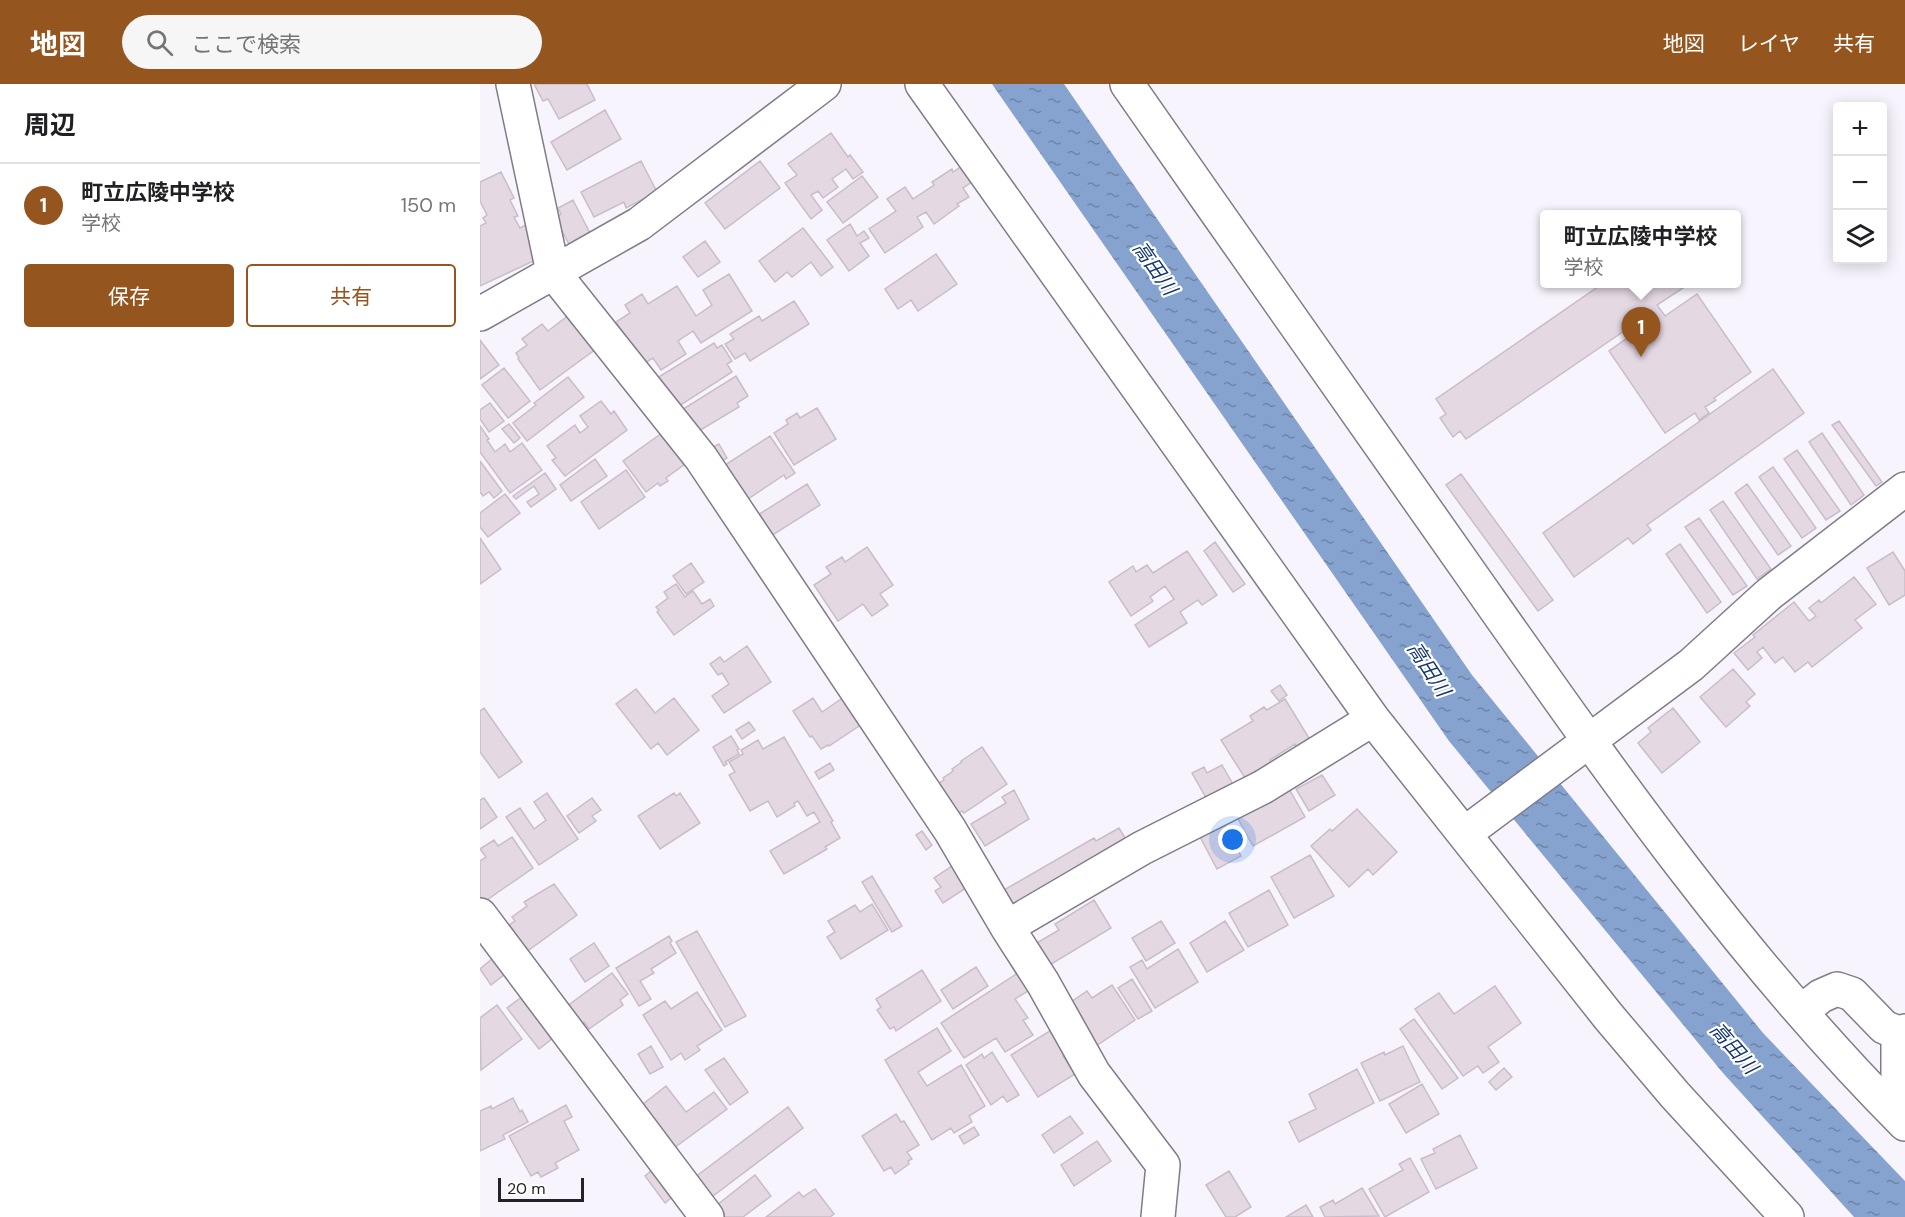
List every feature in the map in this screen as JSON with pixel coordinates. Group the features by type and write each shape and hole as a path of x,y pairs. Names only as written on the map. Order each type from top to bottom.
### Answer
{"street":[{"path":"513,84 553,272 700,458 950,830 1043,983 1094,1074 1163,1165 1158,1217"},
{"path":"480,314 639,224 824,84"},
{"path":"922,84 1372,719 1467,831 1608,1016 1675,1095 1787,1217"},
{"path":"1126,84 1586,743 1719,914 1845,1062 1901,1120"},
{"path":"1467,831 1691,665 1769,594 1905,489"},
{"path":"1007,927 1142,848 1263,787 1372,719"},
{"path":"480,915 707,1217"},
{"path":"1802,1011 1821,996 1837,989 1852,994 1884,1027 1901,1032 1901,1120"}],"water":[{"name":"高田川","path":"992,84 1064,84 1472,675 1763,1033 1905,1181 1905,1217 1854,1217 1723,1073 1449,741"}],"building":[{"path":"534,84 587,84 595,100 559,119 548,99 543,101"},
{"path":"605,110 621,139 567,170 551,142"},
{"path":"831,133 848,157 850,155 863,172 853,179 846,169 832,179 838,187 823,198 818,191 811,195 822,210 811,219 785,183 797,175 788,164"},
{"path":"641,161 657,192 626,208 624,202 594,217 581,192"},
{"path":"760,161 780,188 725,229 705,203"},
{"path":"962,166 972,182 963,188 969,197 934,224 926,212 917,217 923,227 885,253 869,229 896,211 887,199 905,187 913,199 934,185 932,182 952,169 953,172"},
{"path":"501,172 514,198 510,200 518,216 514,217 520,228 526,225 544,256 480,286 480,226 486,223 483,218 487,215 480,201 480,182"},
{"path":"862,176 878,197 843,223 827,202"},
{"path":"573,200 591,235 570,246 555,218 561,214 558,208"},
{"path":"850,224 857,236 864,231 869,238 860,243 869,256 849,271 827,240"},
{"path":"803,228 833,267 821,276 811,262 792,277 787,272 775,282 759,261"},
{"path":"705,241 720,262 698,277 683,257"},
{"path":"936,254 957,284 918,311 911,300 898,309 885,289"},
{"path":"729,274 752,311 701,343 693,331 678,341 686,354 661,370 653,358 643,364 616,322 630,313 625,305 642,294 648,304 677,286 696,316 712,305 703,290"},
{"path":"1596,288 1683,288 1657,305 1665,316 1697,294 1751,372 1714,398 1716,400 1705,407 1709,413 1699,420 1695,413 1665,433 1609,351 1637,331 1633,325 1466,439 1460,431 1453,437 1440,418 1446,414 1436,399"},
{"path":"794,301 809,324 750,361 745,353 735,359 725,344 734,339 730,334 759,316 762,321"},
{"path":"574,311 600,346 540,390 518,359 516,353 527,345 522,339 542,324 548,331"},
{"path":"480,340 499,365 480,379"},
{"path":"714,343 717,348 722,345 732,361 727,364 732,372 676,408 657,378"},
{"path":"504,368 530,401 508,418 482,385"},
{"path":"1773,369 1804,413 1647,525 1651,530 1633,544 1628,538 1574,577 1543,533"},
{"path":"736,376 748,396 737,403 739,407 694,434 680,411"},
{"path":"568,377 584,397 527,441 513,423 536,405 534,403"},
{"path":"601,401 611,414 614,411 627,430 565,476 552,460 556,458 547,446 575,425 580,433 588,427 580,416"},
{"path":"490,403 504,421 489,432 480,419 480,410"},
{"path":"817,408 836,439 794,465 774,433 788,424 786,420 797,413 800,418"},
{"path":"1839,421 1882,482 1876,486 1832,425"},
{"path":"509,424 520,438 514,443 502,429"},
{"path":"480,426 495,452 505,444 510,452 522,443 542,470 510,493 480,452"},
{"path":"669,428 692,459 666,478 668,481 660,486 658,483 646,492 623,461"},
{"path":"1822,433 1864,495 1851,505 1809,442"},
{"path":"770,436 795,473 786,479 784,475 745,501 722,467"},
{"path":"719,444 727,458 715,465 707,450"},
{"path":"1797,450 1840,511 1826,520 1784,459"},
{"path":"595,459 607,476 571,501 560,485"},
{"path":"480,461 502,491 494,498 489,492 483,496 480,492"},
{"path":"1773,467 1816,528 1802,538 1759,477"},
{"path":"626,470 645,497 599,529 581,502"},
{"path":"545,473 556,489 531,507 527,502 539,494 534,486 516,499 513,496"},
{"path":"1461,474 1553,600 1538,611 1446,485"},
{"path":"807,484 820,505 771,536 758,515"},
{"path":"1747,484 1791,546 1778,555 1735,493"},
{"path":"505,494 520,513 488,537 480,527 480,513"},
{"path":"1723,501 1771,569 1757,579 1710,510"},
{"path":"1699,518 1747,586 1733,595 1685,527"},
{"path":"480,538 501,569 480,584"},
{"path":"1215,542 1245,584 1233,592 1204,551"},
{"path":"1680,544 1721,602 1707,613 1666,554"},
{"path":"867,547 893,585 880,594 888,605 872,616 863,604 838,621 814,585 831,574 826,567 842,557 845,562"},
{"path":"1187,551 1217,595 1202,605 1198,600 1180,612 1187,623 1149,647 1135,625 1174,599 1165,586 1150,597 1153,601 1131,616 1109,582 1133,566 1136,572 1147,565 1153,573"},
{"path":"1893,552 1905,571 1905,595 1889,605 1867,568"},
{"path":"691,563 704,582 686,594 673,576"},
{"path":"1854,577 1876,604 1855,620 1862,628 1812,667 1808,662 1795,672 1783,657 1775,663 1763,647 1757,652 1762,658 1748,670 1734,653 1794,602 1809,621 1816,616 1809,608 1819,600 1821,603"},
{"path":"676,584 685,597 693,591 702,604 710,599 714,606 674,635 657,612 659,610 656,607 668,598 664,592"},
{"path":"747,646 771,682 724,713 712,696 729,684 722,673 718,675 710,664 720,657 724,662"},
{"path":"1733,669 1755,694 1746,702 1750,706 1726,727 1700,697"},
{"path":"1280,685 1287,695 1279,701 1271,691"},
{"path":"636,689 655,713 674,698 699,730 667,755 658,743 651,749 616,704"},
{"path":"844,697 862,724 821,749 793,711 813,698 822,712"},
{"path":"1285,699 1312,743 1299,751 1295,744 1270,760 1273,765 1257,775 1255,771 1245,778 1221,740 1253,721 1250,716 1264,707 1267,710"},
{"path":"484,708 522,762 499,778 480,752 480,711"},
{"path":"1673,708 1700,742 1662,773 1638,743 1651,732 1648,728"},
{"path":"749,722 755,730 742,739 736,730"},
{"path":"731,736 739,749 737,750 739,754 725,762 727,764 724,766 713,747"},
{"path":"784,737 833,821 831,822 840,838 825,847 827,849 784,874 770,851 820,822 814,812 807,816 798,801 794,803 795,806 777,817 768,801 750,811 729,775 735,772 729,762 743,754 741,750 758,740 763,749"},
{"path":"982,747 1007,784 964,813 962,811 952,818 931,788 944,780 943,778 961,761"},
{"path":"830,763 834,770 819,779 815,772"},
{"path":"1222,765 1235,788 1209,803 1192,773 1204,767 1207,773"},
{"path":"1322,775 1335,795 1309,811 1296,789"},
{"path":"1288,787 1305,817 1253,846 1237,817"},
{"path":"1014,790 1029,819 985,846 971,824 1006,803 1002,797"},
{"path":"547,793 578,839 539,865 506,817 520,808 534,829 546,820 534,802"},
{"path":"674,793 676,796 680,793 700,823 660,849 638,816"},
{"path":"484,798 497,817 480,829 480,800"},
{"path":"592,798 601,810 592,816 596,821 579,833 567,816"},
{"path":"1357,809 1397,852 1373,875 1368,869 1349,887 1311,846"},
{"path":"1220,817 1241,856 1217,869 1199,835"},
{"path":"1119,828 1130,846 1017,912 1004,890 1094,838 1096,841"},
{"path":"922,831 932,845 926,850 916,835"},
{"path":"512,837 533,868 484,902 480,896 480,861 486,857 480,849 494,840 498,846"},
{"path":"1310,855 1334,896 1294,918 1271,877"},
{"path":"955,864 969,886 943,903 935,891 941,887 934,878"},
{"path":"872,876 902,926 892,932 862,882"},
{"path":"554,884 577,915 522,955 503,929 515,921 512,917 527,906 524,902"},
{"path":"1269,890 1288,925 1248,947 1229,913"},
{"path":"1094,900 1111,928 1048,966 1035,944 1059,930 1055,924"},
{"path":"872,904 888,930 841,959 827,937 835,932 828,921 855,905 860,912"},
{"path":"1161,921 1175,943 1146,961 1132,938"},
{"path":"1225,921 1244,950 1207,972 1190,943"},
{"path":"697,931 746,1016 725,1027 676,942"},
{"path":"669,936 676,953 651,969 654,973 640,981 651,999 639,1006 616,968"},
{"path":"594,943 609,966 585,982 570,959"},
{"path":"1178,949 1198,982 1155,1008 1130,967 1142,960 1147,969"},
{"path":"493,958 505,974 491,985 480,969"},
{"path":"976,967 988,986 953,1009 941,990"},
{"path":"1024,969 1036,986 1015,999 1028,1018 1023,1020 1033,1035 1005,1052 996,1038 964,1058 941,1023"},
{"path":"922,970 941,1001 896,1031 894,1027 890,1029 877,1010 881,1007 876,999"},
{"path":"612,973 628,994 620,1000 623,1005 589,1029 584,1022 579,1026 566,1007"},
{"path":"1132,979 1152,1011 1138,1019 1118,988"},
{"path":"1112,985 1135,1020 1096,1046 1068,1004 1087,991 1092,998"},
{"path":"1495,986 1521,1023 1488,1047 1499,1062 1483,1073 1478,1066 1463,1076 1415,1009 1439,993 1454,1014"},
{"path":"697,992 722,1030 697,1046 700,1050 685,1060 681,1053 671,1060 643,1015 665,1001 671,1009"},
{"path":"523,996 553,1038 539,1049 507,1008"},
{"path":"497,1005 522,1039 481,1070 480,1018"},
{"path":"1414,1019 1458,1078 1442,1089 1400,1029"},
{"path":"937,1028 951,1051 918,1072 927,1086 961,1065 985,1106 969,1116 972,1122 954,1133 951,1128 932,1140 885,1060"},
{"path":"1053,1029 1071,1050 1063,1056 1075,1074 1038,1097 1011,1055"},
{"path":"651,1046 663,1067 650,1074 638,1054"},
{"path":"1403,1046 1420,1082 1380,1101 1361,1063"},
{"path":"992,1052 1019,1095 1007,1102 1003,1096 991,1105 966,1065 982,1054 984,1058"},
{"path":"724,1058 748,1092 730,1105 705,1070"},
{"path":"1504,1068 1512,1077 1496,1090 1489,1082"},
{"path":"1357,1069 1374,1103 1299,1142 1289,1122 1316,1109 1309,1094"},
{"path":"1422,1084 1439,1114 1406,1133 1389,1104"},
{"path":"666,1086 686,1112 714,1092 727,1109 674,1148 642,1105"},
{"path":"513,1098 528,1122 503,1135 505,1139 480,1151 480,1111 491,1106 492,1109"},
{"path":"566,1105 572,1117 564,1121 579,1150 555,1163 558,1168 541,1177 538,1172 531,1176 509,1136"},
{"path":"788,1107 803,1128 709,1199 694,1178"},
{"path":"896,1114 901,1122 904,1121 919,1145 907,1152 912,1159 895,1174 891,1167 884,1171 862,1136"},
{"path":"1070,1116 1083,1133 1054,1153 1042,1135"},
{"path":"974,1127 979,1135 964,1144 959,1136"},
{"path":"1460,1135 1477,1168 1436,1189 1421,1159 1435,1153 1433,1149"},
{"path":"1097,1141 1111,1161 1074,1186 1061,1165"},
{"path":"1410,1158 1429,1192 1385,1217 1369,1189 1403,1170 1399,1164"},
{"path":"656,1167 676,1194 665,1203 645,1176"},
{"path":"1229,1171 1251,1207 1235,1217 1226,1217 1206,1185"},
{"path":"755,1175 771,1196 743,1217 725,1217 717,1205"},
{"path":"1362,1188 1379,1216 1325,1217 1320,1207 1333,1200 1335,1204"},
{"path":"815,1189 834,1214 830,1217 766,1217 799,1192 803,1197"},
{"path":"1306,1205 1313,1217 1286,1217"}],"place":[{"name":"町立広陵中学校","path":"1641,357"}]}
